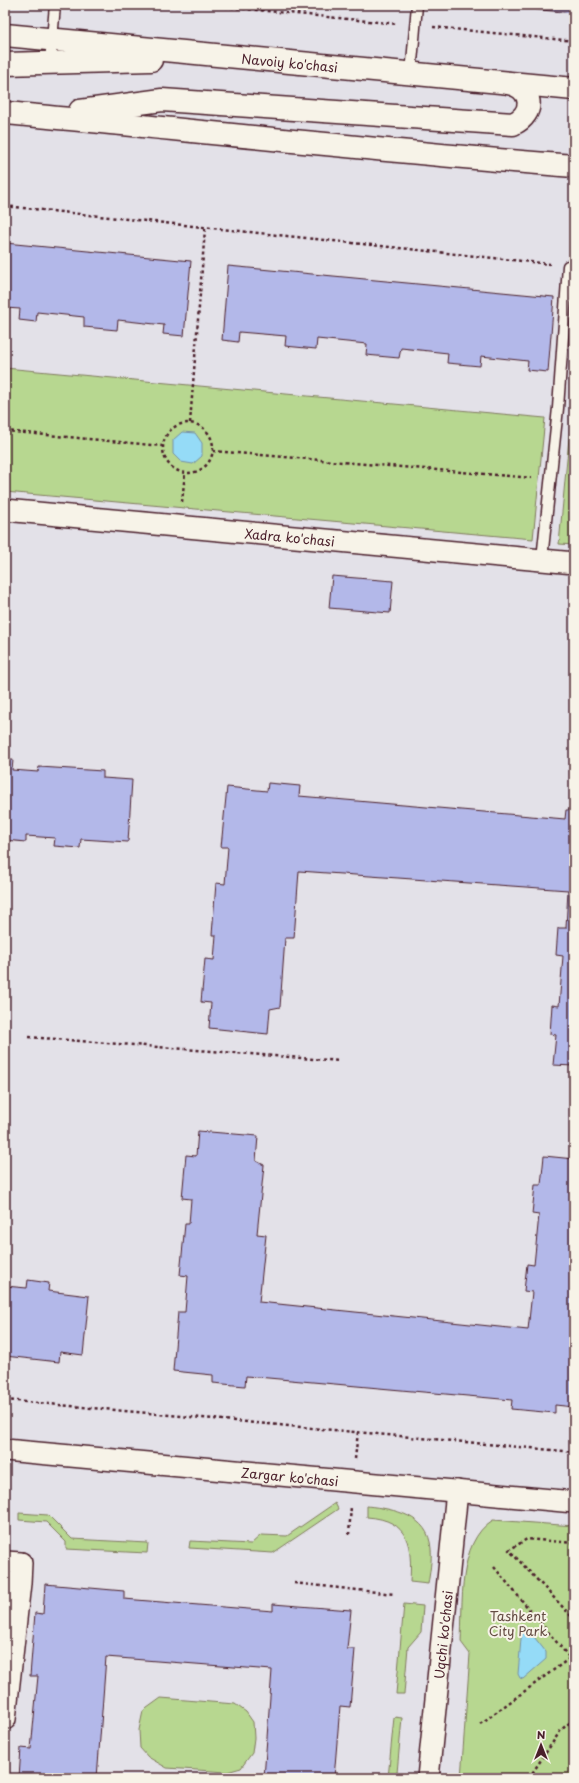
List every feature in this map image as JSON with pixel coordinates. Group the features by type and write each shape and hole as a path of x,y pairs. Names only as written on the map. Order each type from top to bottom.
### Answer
{"main road":[{"name":"Navoiy ko'chasi","path":"5,35 574,89"},
{"path":"5,64 250,58"},
{"path":"39,116 162,100 513,124 521,120 526,115 529,107 528,97 516,84 506,83"},
{"path":"5,113 457,157 574,166"}],"street":[{"name":"Xadra ko'chasi","path":"5,510 574,562"},
{"name":"Zargar ko'chasi","path":"5,1450 574,1502"},
{"name":"Uqchi ko'chasi","path":"428,1778 457,1491"},
{"path":"5,1562 21,1563 5,1719"}],"lane":[{"path":"50,63 55,5"},
{"path":"411,74 417,5"},
{"path":"542,559 558,408 568,266"}],"path":[{"path":"207,5 574,40"},
{"path":"5,206 205,229 568,266"},
{"path":"190,423 205,229"},
{"path":"181,423 190,423 200,426 206,430 212,441 213,451 206,466 194,472 185,473 175,470 170,466 163,454 162,446 166,435 170,430 181,423"},
{"path":"5,432 162,446"},
{"path":"213,451 550,479"},
{"path":"179,526 185,473"},
{"path":"30,1037 340,1061"},
{"path":"5,1400 574,1452"},
{"path":"574,1542 527,1539 509,1550 574,1620"},
{"path":"494,1567 574,1663"},
{"path":"294,1583 394,1594"},
{"path":"480,1724 574,1655"},
{"path":"529,1778 561,1730 574,1719"},
{"path":"532,1773 538,1778"}],"green space":[{"path":"5,368 545,418 533,539 5,492"},
{"path":"571,417 574,417 574,545 559,544"},
{"path":"335,1503 338,1509 273,1553 189,1548 190,1541 251,1544 261,1535 287,1536"},
{"path":"367,1506 399,1512 417,1521 424,1528 429,1538 431,1549 428,1584 410,1582 409,1546 405,1537 400,1529 392,1523 381,1519 367,1517"},
{"path":"19,1513 48,1515 72,1539 148,1543 147,1553 66,1549 66,1542 46,1522 19,1520"},
{"name":"Tashkent City Park","path":"493,1520 574,1526 574,1778 461,1778 470,1654 461,1642 464,1575 473,1543 481,1530"},
{"path":"404,1604 423,1606 421,1632 408,1647 404,1694 396,1694"},
{"path":"161,1698 235,1704 246,1712 253,1722 254,1738 252,1753 241,1768 227,1772 167,1768 148,1757 140,1748 139,1730 143,1711"},
{"path":"394,1717 402,1718 397,1773 403,1778 388,1778"}],"water":[{"path":"182,432 195,433 202,443 202,456 193,464 181,462 173,454 173,440"},
{"path":"522,1627 527,1628 546,1652 546,1659 523,1679 520,1678 518,1674"}],"building":[{"path":"486,5 574,5 574,13"},
{"path":"5,243 191,261 184,336 163,334 164,325 118,320 117,330 84,327 84,317 37,312 36,322 19,320 20,309 5,308"},
{"path":"228,266 554,297 548,372 527,370 528,361 481,356 480,366 447,363 448,353 401,348 399,358 366,355 367,344 317,339 316,349 285,346 286,336 239,332 238,342 222,340"},
{"path":"332,576 393,581 390,613 329,608"},
{"path":"5,760 13,760 12,770 38,772 39,767 103,771 103,778 132,780 128,842 81,839 80,848 54,846 55,838 26,836 26,842 5,840"},
{"path":"268,783 300,786 299,796 565,819 566,810 574,810 574,1066 553,1065 556,1035 550,1034 552,1005 559,1006 563,956 556,955 558,928 566,928 568,890 299,871 294,938 285,938 280,1007 270,1009 268,1034 209,1028 211,1003 201,1002 205,959 214,960 216,935 212,935 216,883 225,884 228,847 221,847 227,787 267,791"},
{"path":"198,1131 258,1136 256,1161 264,1165 257,1234 266,1235 259,1302 528,1330 532,1292 524,1291 527,1264 534,1265 539,1215 532,1214 535,1185 541,1185 544,1156 574,1159 574,1407 555,1405 555,1413 511,1409 512,1400 246,1376 245,1386 213,1383 213,1375 173,1371 178,1312 185,1312 188,1276 180,1275 185,1224 189,1224 191,1199 182,1198 186,1155 196,1156"},
{"path":"28,1280 49,1283 48,1291 89,1296 83,1355 60,1352 59,1362 5,1356 5,1286 27,1288"},
{"path":"45,1584 124,1591 124,1599 273,1611 273,1604 351,1610 347,1649 355,1649 350,1707 340,1706 334,1778 264,1778 272,1670 106,1657 97,1778 19,1778 21,1748 31,1749 38,1676 30,1676 35,1613 43,1614"}]}
